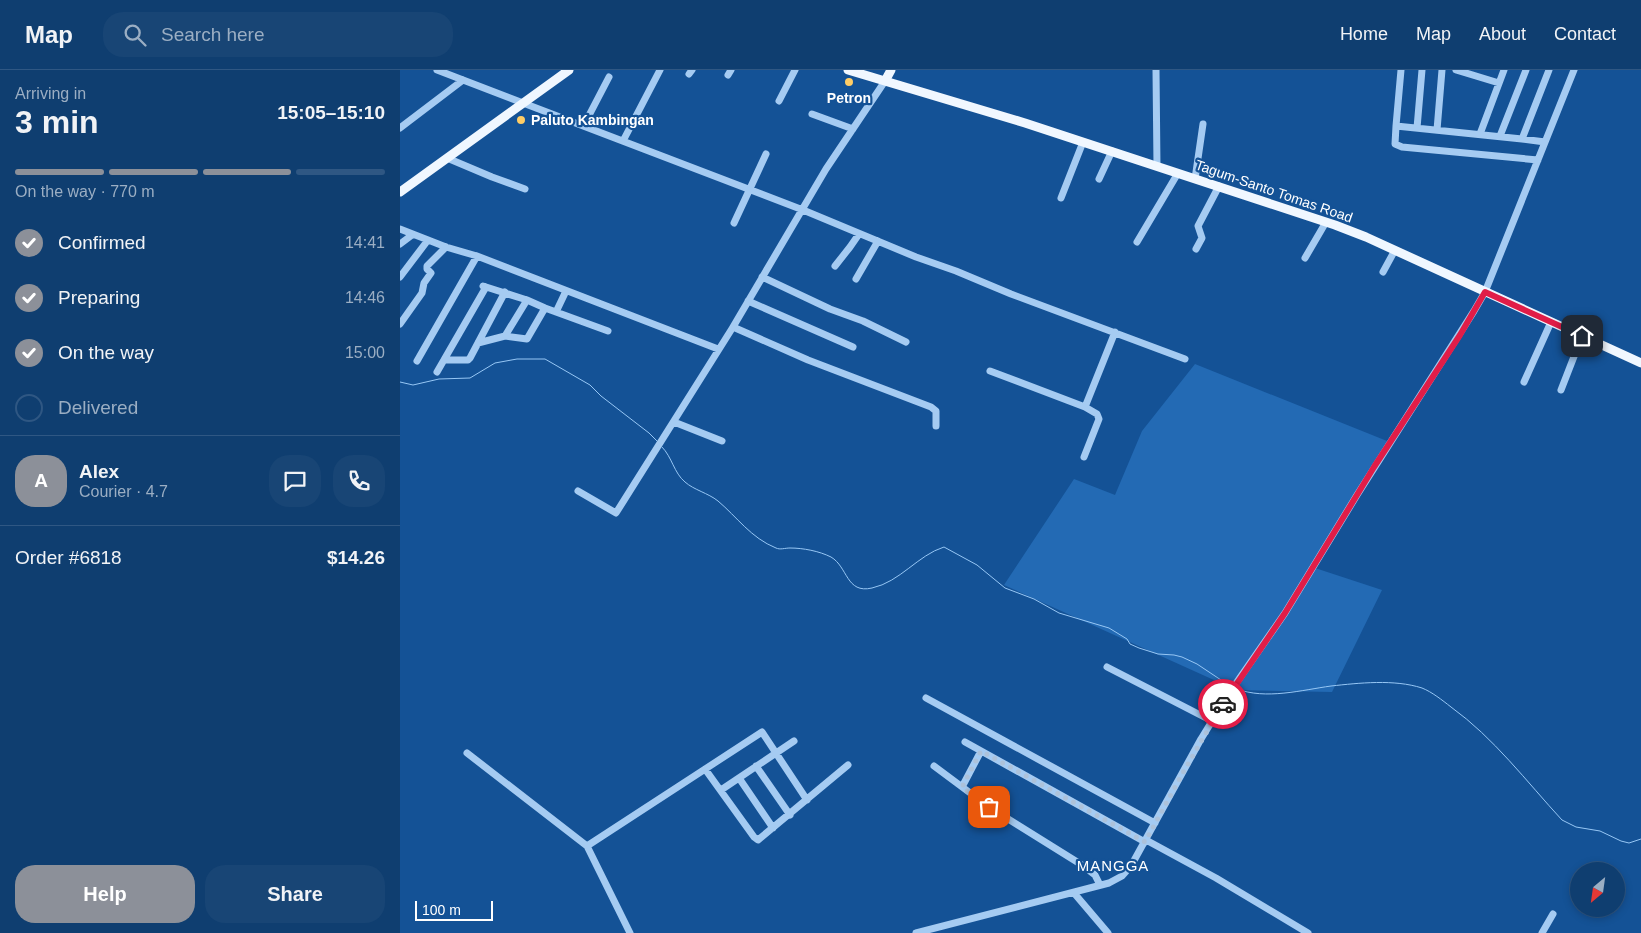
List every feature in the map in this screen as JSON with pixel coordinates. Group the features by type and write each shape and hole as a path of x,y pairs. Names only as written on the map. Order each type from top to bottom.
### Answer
{"main road":[{"path":"400,192 569,70"},
{"name":"Tagum-Santo Tomas Road","path":"848,70 1083,142 1326,222 1395,250 1641,363"},
{"path":"884,81 891,70"}],"street":[{"path":"437,70 803,210 1011,294 1185,359"},
{"path":"623,140 660,70"},
{"path":"779,101 795,70"},
{"path":"1156,70 1158,166"},
{"path":"1401,70 1395,144 1402,147 1538,160"},
{"path":"1417,128 1422,70"},
{"path":"1437,130 1442,70"},
{"path":"1456,70 1499,83"},
{"path":"1480,134 1504,70"},
{"path":"1500,136 1526,70"},
{"path":"1522,139 1549,70"},
{"path":"916,933 1100,885 1122,876 1131,866 1212,721 1290,605 1386,447 1460,335 1485,292 1574,70"},
{"path":"584,125 609,77"},
{"path":"400,128 463,80"},
{"path":"578,491 616,513 664,440 826,169 884,81"},
{"path":"812,114 853,129"},
{"path":"1195,179 1202,124"},
{"path":"1396,126 1544,142"},
{"path":"1061,198 1083,142"},
{"path":"1099,179 1112,152"},
{"path":"734,223 766,154"},
{"path":"447,158 493,178 525,188"},
{"path":"1137,242 1178,173"},
{"path":"1196,249 1202,238 1198,226 1219,186"},
{"path":"1305,258 1326,222"},
{"path":"400,229 412,235 476,256 718,349"},
{"path":"835,266 859,234"},
{"path":"400,244 412,235"},
{"path":"400,278 428,240"},
{"path":"856,279 878,241"},
{"path":"400,324 423,292 424,283 432,273 427,269 427,266 446,247"},
{"path":"1384,272 1395,250"},
{"path":"417,361 476,256"},
{"path":"762,277 906,342"},
{"path":"437,372 484,287 506,292 608,331"},
{"path":"556,312 566,291"},
{"path":"444,360 468,360 506,292"},
{"path":"505,336 527,300"},
{"path":"748,301 853,347"},
{"path":"478,343 505,336 527,339 545,308"},
{"path":"1524,382 1551,322"},
{"path":"733,326 808,360 931,407 936,411 936,426"},
{"path":"1084,407 1115,332"},
{"path":"1561,390 1582,336"},
{"path":"990,370 1084,407 1097,414 1099,419 1084,457"},
{"path":"674,422 722,441"},
{"path":"1107,666 1212,721"},
{"path":"926,698 1155,823"},
{"path":"587,846 762,732 807,800"},
{"path":"721,790 794,741"},
{"path":"966,742 1216,878 1308,933"},
{"path":"962,787 981,751"},
{"path":"466,753 587,846 630,933"},
{"path":"756,766 790,815"},
{"path":"705,769 756,839 760,840 848,766"},
{"path":"934,766 989,807 1082,865 1095,875 1100,885"},
{"path":"739,778 773,828"},
{"path":"1074,893 1108,933"},
{"path":"1542,933 1554,914"}],"shaded area":[{"path":"1195,364 1392,443 1315,568 1382,590 1332,692 1236,690 1004,585 1074,479 1115,495 1142,431"}],"waterway":[{"path":"400,382 413,385 439,379 470,378 495,363 517,359 545,359 590,385 658,442"},
{"path":"662,447 685,482 718,501 759,539 778,549 806,549 831,557 837,561 848,578 857,587 863,589 882,585 926,556 944,547 977,565 1005,588 1034,599 1059,613 1109,628 1127,639 1130,644 1139,648 1158,654 1182,657 1197,664 1230,686"},
{"path":"1237,689 1260,694 1272,694 1377,682 1400,683 1422,688 1441,699 1467,719 1496,746 1562,820 1576,827 1600,831 1629,843 1641,839"}],"way so far":[{"path":"989,807 962,787 981,751 1145,842 1223,704"}],"place":[{"name":"Petron","path":"849,82"},
{"name":"Paluto Kambingan","path":"521,120"}],"district":[{"name":"MANGGA","path":"1113,865"}],"route":[{"path":"1223,704 1285,613 1374,467 1460,335 1485,292 1582,336"}]}
